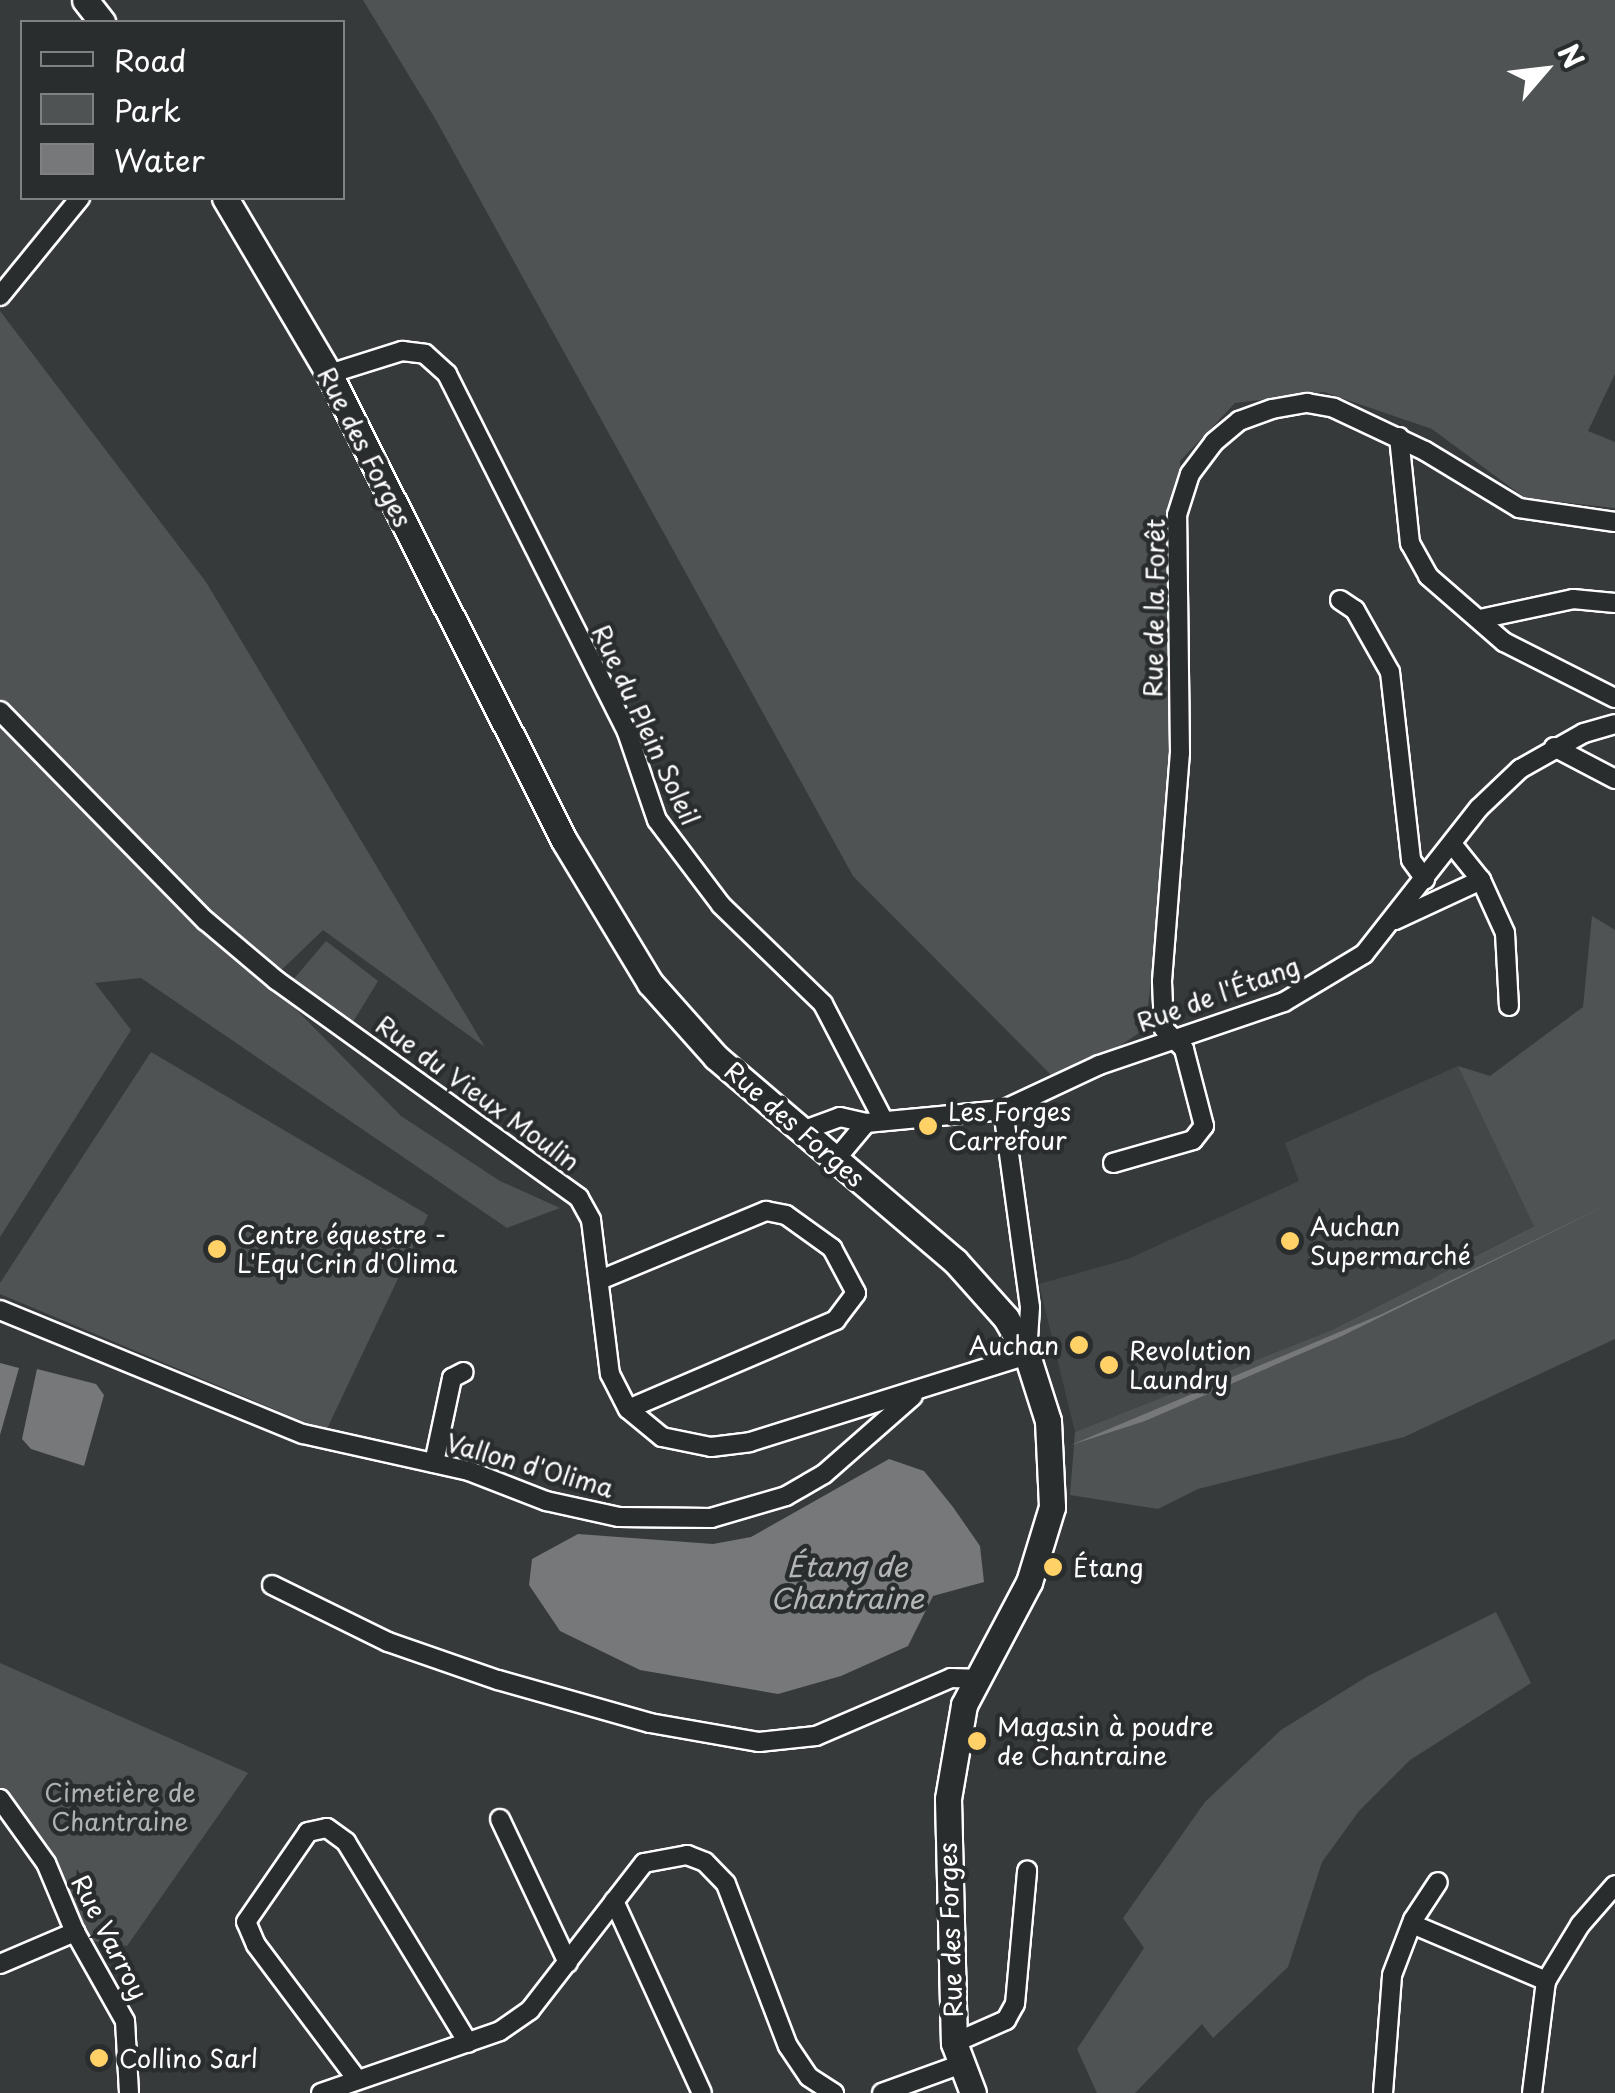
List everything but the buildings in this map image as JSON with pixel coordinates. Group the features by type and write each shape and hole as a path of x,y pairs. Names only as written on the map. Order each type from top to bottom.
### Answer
{"main road":[{"path":"85,0 100,20"},
{"name":"Rue des Forges","path":"226,200 329,374 565,842 630,952 678,1018 984,1289 1027,1355 1048,1422 1052,1507 1029,1582 974,1679 957,1733 948,1799 956,2054 973,2093"}],"street":[{"path":"0,296 78,200"},
{"name":"Rue du Plein Soleil","path":"329,374 402,350 425,354 446,374 627,732 657,820 721,905 822,1004 875,1122"},
{"name":"Rue de la Forêt","path":"1113,1163 1193,1140 1204,1126 1184,1049 1164,1029 1162,981 1180,753 1177,514 1190,474 1226,432 1272,409 1307,403 1334,408 1399,437 1520,508 1615,522"},
{"path":"1399,437 1410,543 1428,576 1504,642 1615,698"},
{"path":"1480,618 1572,599 1615,603"},
{"path":"1340,600 1355,610 1390,672 1412,860 1424,879"},
{"name":"Rue du Vieux Moulin","path":"0,711 206,922 579,1198 591,1220 610,1374 628,1409"},
{"name":"Rue de l'Étang","path":"802,1131 840,1117 875,1122 1002,1110 1172,1037 1284,1002 1364,954 1452,844 1520,769 1554,748 1615,724"},
{"path":"1554,748 1615,779"},
{"path":"1452,844 1481,880 1506,933 1509,1006"},
{"path":"1392,921 1481,880"},
{"path":"1002,1110 1030,1308 1027,1355"},
{"path":"836,1159 875,1122"},
{"path":"600,1280 766,1212 786,1214 832,1248 856,1293 836,1320 628,1409 662,1437 710,1446 750,1442 921,1389"},
{"name":"Vallon d'Olima","path":"0,1310 304,1434 434,1463 619,1517 711,1518 786,1496 824,1474 921,1389 1027,1355"},
{"path":"434,1463 452,1378 464,1372"},
{"path":"272,1585 388,1642 498,1680 650,1724 759,1742 816,1736 951,1678 974,1679"},
{"name":"Rue Varroy","path":"0,1799 46,1863 75,1932 125,2021 130,2093"},
{"path":"500,1818 568,1963"},
{"path":"356,2078 256,1945 246,1922 308,1832 328,1828 346,1842 468,2044"},
{"path":"321,2093 356,2078 468,2044 530,2010 644,1863 687,1855 705,1862 726,1884 788,2046 808,2077 834,2093"},
{"path":"882,2093 956,2054 1006,2020 1014,2004 1027,1871"},
{"path":"1383,2093 1392,1974 1412,1924 1438,1882"},
{"path":"1532,2093 1546,1981 1580,1925 1615,1886"},
{"path":"614,1901 701,2092"},
{"path":"1412,1924 1546,1981"},
{"path":"0,1964 75,1932"}],"shaded area":[{"path":"1458,1066 1535,1225 1332,1330 1075,1432 1039,1284 1128,1259 1299,1181 1285,1143"}],"green space":[{"path":"363,0 1615,0 1615,374 1588,431 1615,442 1615,508 1525,498 1432,429 1324,392 1235,403 1180,461 1177,781 1145,1029 1061,1085 853,876 436,120"},
{"path":"0,311 206,582 485,1047 323,930 269,982 401,1116 500,1181 560,1208 507,1228 141,978 95,983 131,1030 0,1237"},
{"path":"1592,916 1615,930 1615,1339 1404,1437 1198,1489 1158,1509 1070,1495 1075,1432 1332,1330 1534,1226 1458,1066 1490,1076 1583,1007"},
{"path":"326,941 378,981 353,1022 293,980"},
{"name":"Centre équestre - L'Equ'Crin d'Olima","path":"151,1052 428,1215 326,1431 0,1294 0,1283"},
{"path":"1496,1612 1531,1683 1410,1760 1359,1811 1322,1862 1288,1967 1213,2038 1202,2024 1135,2093 1097,2093 1077,2049 1144,1948 1123,1918 1205,1802 1281,1730 1368,1676"},
{"name":"Cimetière de Chantraine","path":"0,1663 248,1773 127,1946 85,1940 50,1851 0,1789"}],"water":[{"path":"1615,1201 1342,1336 1145,1421 1071,1445 1382,1314"},
{"path":"0,1363 19,1368 0,1435"},
{"path":"37,1369 96,1384 104,1395 84,1466 31,1449 22,1439"},
{"name":"Étang de Chantraine","path":"889,1459 924,1471 953,1507 980,1546 984,1582 933,1596 908,1646 841,1676 778,1694 640,1670 560,1631 529,1585 532,1559 578,1534 713,1544 751,1537"}],"place":[{"name":"Les Forges Carrefour","path":"928,1126"},
{"name":"Auchan Supermarché","path":"1290,1241"},
{"name":"Centre équestre - L'Equ'Crin d'Olima","path":"217,1249"},
{"name":"Auchan","path":"1079,1345"},
{"name":"Revolution Laundry","path":"1109,1365"},
{"name":"Étang","path":"1053,1567"},
{"name":"Magasin à poudre de Chantraine","path":"977,1741"},
{"name":"Collino Sarl","path":"99,2058"}]}
